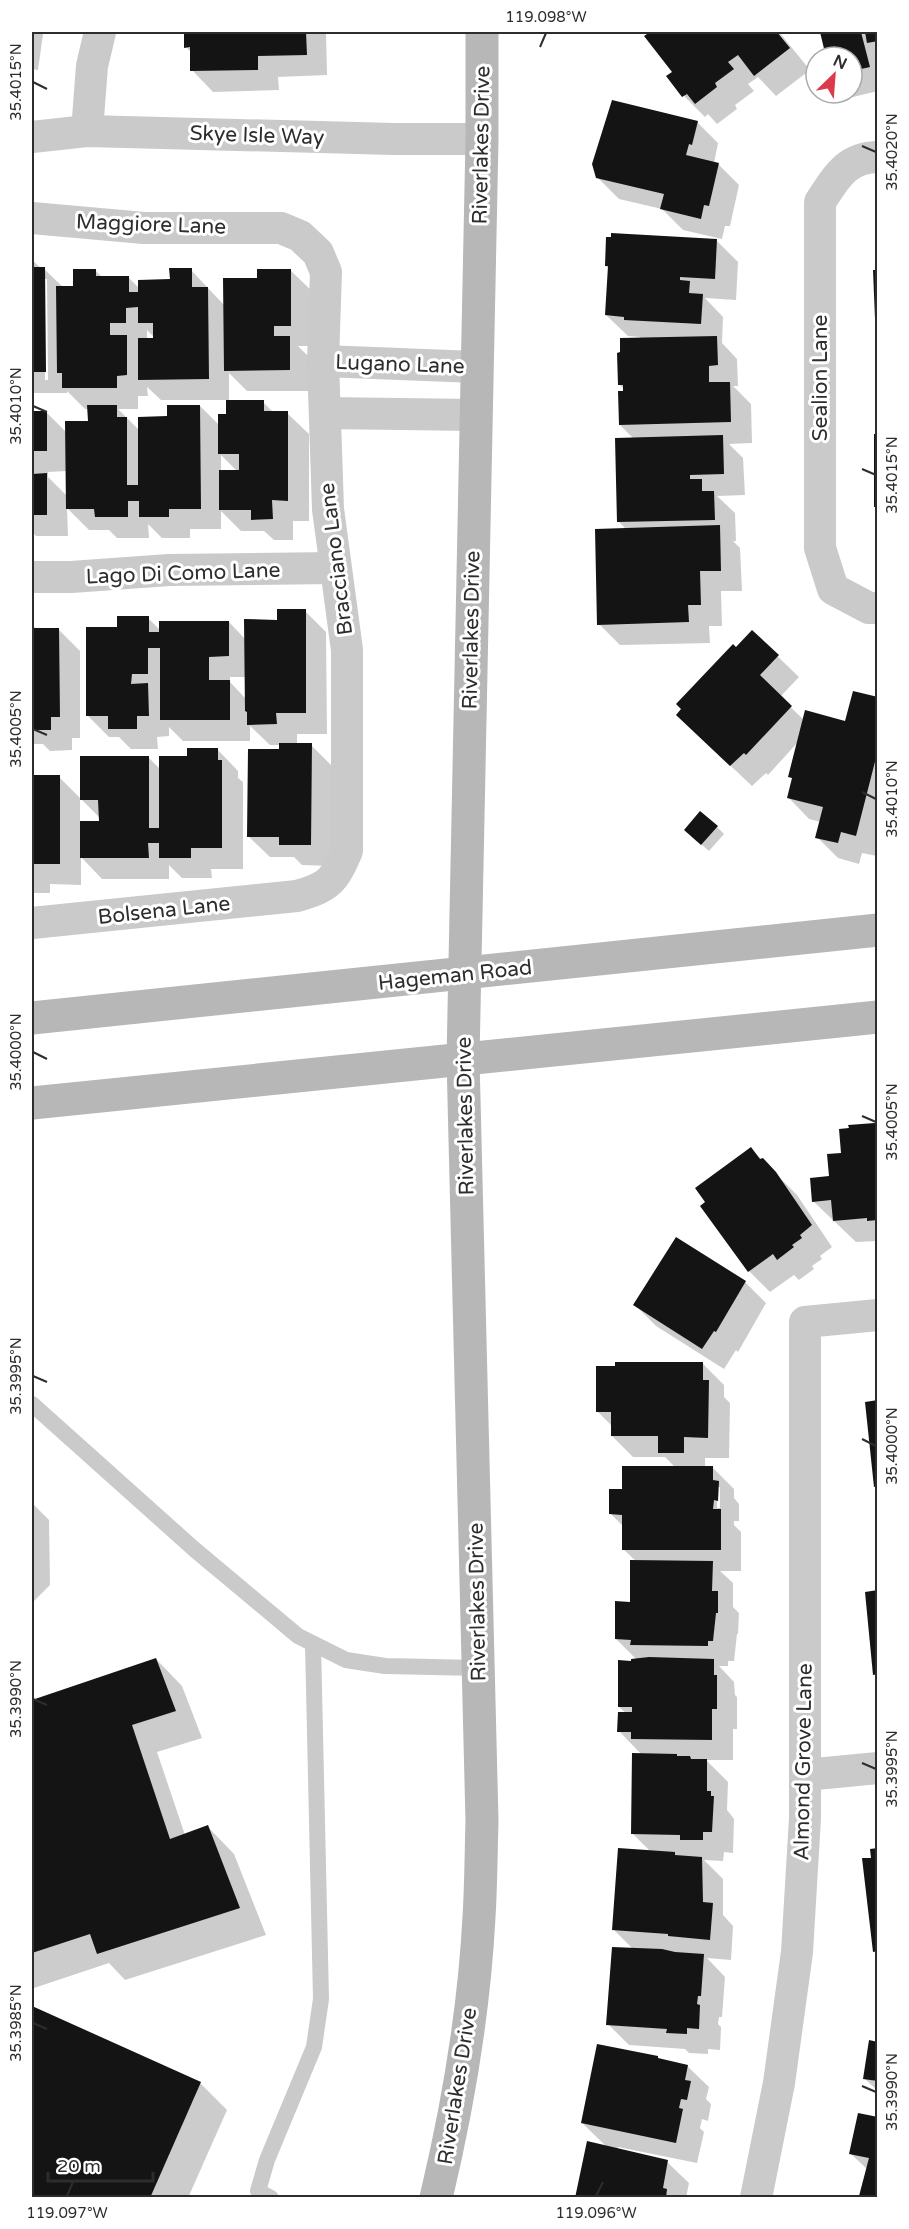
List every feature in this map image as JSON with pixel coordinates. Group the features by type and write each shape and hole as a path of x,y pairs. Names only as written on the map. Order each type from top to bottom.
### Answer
{"main road":[{"name":"Riverlakes Drive","path":"436,2198 450,2141 468,2030 479,1919 482,1821 463,1059 482,139 482,32"},
{"name":"Hageman Road","path":"32,1018 878,930"},
{"path":"32,1103 878,1017"}],"street":[{"path":"87,131 92,66 100,32"},
{"name":"Skye Isle Way","path":"32,137 87,131 482,139"},
{"name":"Sealion Lane","path":"878,156 868,157 841,170 820,202 820,548 833,590 869,608 878,608"},
{"name":"Maggiore Lane","path":"32,218 144,228 270,228"},
{"name":"Bracciano Lane","path":"270,228 281,228 300,236 318,252 326,273 323,361 327,509 347,650 347,851 336,875 319,890 297,896"},
{"name":"Lugano Lane","path":"323,361 476,367"},
{"path":"325,413 475,415"},
{"name":"Lago Di Como Lane","path":"32,577 72,577 169,570 335,568"},
{"name":"Bolsena Lane","path":"32,923 297,896"},
{"name":"Almond Grove Lane","path":"756,2198 779,2083 797,1952 806,1775 805,1322 878,1315"},
{"path":"806,1775 878,1768"}],"lane":[{"path":"32,1404 194,1549 298,1636 346,1660 385,1666 478,1668"},
{"path":"261,2196 267,2160 314,2047 321,1999 313,1644"}],"building":[{"path":"184,32 306,32 307,55 258,56 258,70 190,71 190,47 184,48"},
{"path":"650,32 777,32 790,48 754,76 738,55 728,62 734,69 715,83 717,87 695,104 687,94 682,97 666,76 672,72 644,36"},
{"path":"820,32 861,32 870,67 864,68 864,45 823,45"},
{"path":"865,32 878,32 878,41 867,43"},
{"path":"612,100 698,121 692,145 689,144 686,155 719,163 709,206 704,205 701,219 660,209 664,194 596,178 592,164"},
{"path":"611,233 717,239 715,279 680,277 680,280 690,281 689,293 703,294 701,324 624,320 624,317 605,315 608,266 605,266 606,237 611,237"},
{"path":"32,259 34,259 34,267 45,267 46,372 32,372"},
{"path":"169,268 192,268 192,287 208,287 209,379 138,380 138,338 153,338 153,323 138,323 138,307 126,308 126,323 110,323 110,335 127,335 127,375 117,376 117,388 62,388 62,373 57,373 56,286 73,286 73,269 96,269 96,276 129,276 129,292 138,292 138,280 170,279"},
{"path":"257,269 291,269 291,326 274,326 274,336 290,336 290,370 224,371 223,278 257,278"},
{"path":"873,270 878,270 878,343 876,343"},
{"path":"717,336 718,365 709,366 709,382 730,382 731,422 619,425 618,391 623,391 623,385 618,385 617,353 620,352 620,338"},
{"path":"226,400 264,400 264,411 288,411 288,501 272,500 273,519 251,520 251,510 219,510 219,470 239,470 239,454 218,454 218,414 226,414"},
{"path":"87,405 117,405 117,417 127,417 127,485 138,485 138,417 167,416 167,405 200,405 201,509 169,509 169,517 139,517 139,501 128,501 128,517 95,517 94,509 66,509 65,421 88,421"},
{"path":"32,411 47,411 47,451 32,451"},
{"path":"874,434 878,434 878,507 874,507"},
{"path":"723,435 724,474 690,475 690,479 702,479 702,491 714,491 715,520 617,522 615,438"},
{"path":"47,473 47,515 32,515 32,474"},
{"path":"720,525 721,571 700,571 701,605 688,605 689,622 597,625 595,529"},
{"path":"277,609 306,609 306,713 276,713 277,724 247,725 244,619 277,620"},
{"path":"117,616 149,616 149,632 159,632 159,621 229,621 229,656 209,657 209,680 230,680 230,720 160,720 160,648 148,648 148,674 132,674 131,684 148,683 149,716 137,716 137,729 108,729 108,716 86,716 86,627 117,627"},
{"path":"32,628 59,628 60,717 51,717 51,730 32,730"},
{"path":"752,630 779,655 760,675 792,706 746,755 744,753 730,766 676,715 681,709 676,704 733,644 736,647"},
{"path":"853,691 878,697 878,750 856,836 841,832 838,843 815,838 823,807 787,798 792,778 788,777 805,710 845,721"},
{"path":"279,743 312,743 311,845 279,845 279,837 247,837 248,749 279,749"},
{"path":"187,748 218,748 218,760 222,760 222,848 191,848 191,858 159,858 159,843 148,843 149,858 80,858 80,821 99,821 98,800 80,800 80,756 149,756 149,828 159,828 159,756 187,756"},
{"path":"32,775 60,775 60,864 32,864"},
{"path":"700,811 718,826 701,845 684,830"},
{"path":"875,1123 875,1126 878,1125 878,1220 867,1221 867,1218 833,1221 831,1200 812,1202 810,1178 829,1176 827,1154 841,1153 839,1129 849,1128 848,1125"},
{"path":"751,1147 760,1159 763,1158 776,1172 812,1225 800,1235 802,1238 792,1245 794,1247 777,1260 773,1254 748,1272 700,1206 705,1202 695,1188"},
{"path":"676,1237 746,1281 716,1332 714,1331 702,1349 633,1305"},
{"path":"615,1362 703,1362 703,1380 709,1380 708,1438 684,1437 684,1453 658,1453 658,1436 611,1436 611,1412 596,1412 596,1366 615,1366"},
{"path":"878,1400 878,1486 874,1487 865,1402"},
{"path":"622,1466 713,1466 713,1480 719,1481 718,1501 714,1500 713,1509 721,1509 721,1550 622,1550 622,1515 609,1514 609,1489 622,1489"},
{"path":"630,1560 713,1561 712,1591 718,1591 718,1613 716,1613 713,1641 708,1641 708,1646 630,1645 631,1640 615,1639 615,1601 630,1602"},
{"path":"878,1590 878,1674 873,1675 865,1592"},
{"path":"649,1657 714,1659 714,1675 717,1675 717,1709 712,1709 712,1740 631,1739 631,1732 617,1732 618,1712 632,1712 632,1707 618,1707 618,1660 631,1661 631,1659"},
{"path":"156,1658 176,1711 132,1725 170,1839 208,1825 240,1908 97,1954 90,1934 32,1953 32,1700"},
{"path":"632,1753 677,1754 677,1756 690,1756 691,1759 707,1759 707,1791 711,1791 711,1796 714,1796 712,1832 703,1832 703,1840 680,1840 680,1835 631,1834"},
{"path":"618,1848 675,1852 675,1855 702,1857 703,1902 713,1903 710,1940 612,1930"},
{"path":"878,1848 878,1951 873,1952 862,1858 871,1858 870,1849"},
{"path":"612,1947 704,1954 701,1996 698,1996 697,2004 700,2005 699,2029 687,2028 687,2034 666,2033 667,2029 606,2025"},
{"path":"32,2006 201,2082 150,2198 32,2198"},
{"path":"869,2040 878,2042 878,2081 863,2079"},
{"path":"597,2044 658,2056 658,2058 688,2065 685,2080 691,2081 687,2100 681,2099 679,2108 683,2109 676,2143 581,2123"},
{"path":"858,2113 878,2117 878,2198 859,2196 869,2158 849,2154"},
{"path":"587,2141 668,2160 663,2188 667,2189 666,2198 575,2198"}]}
